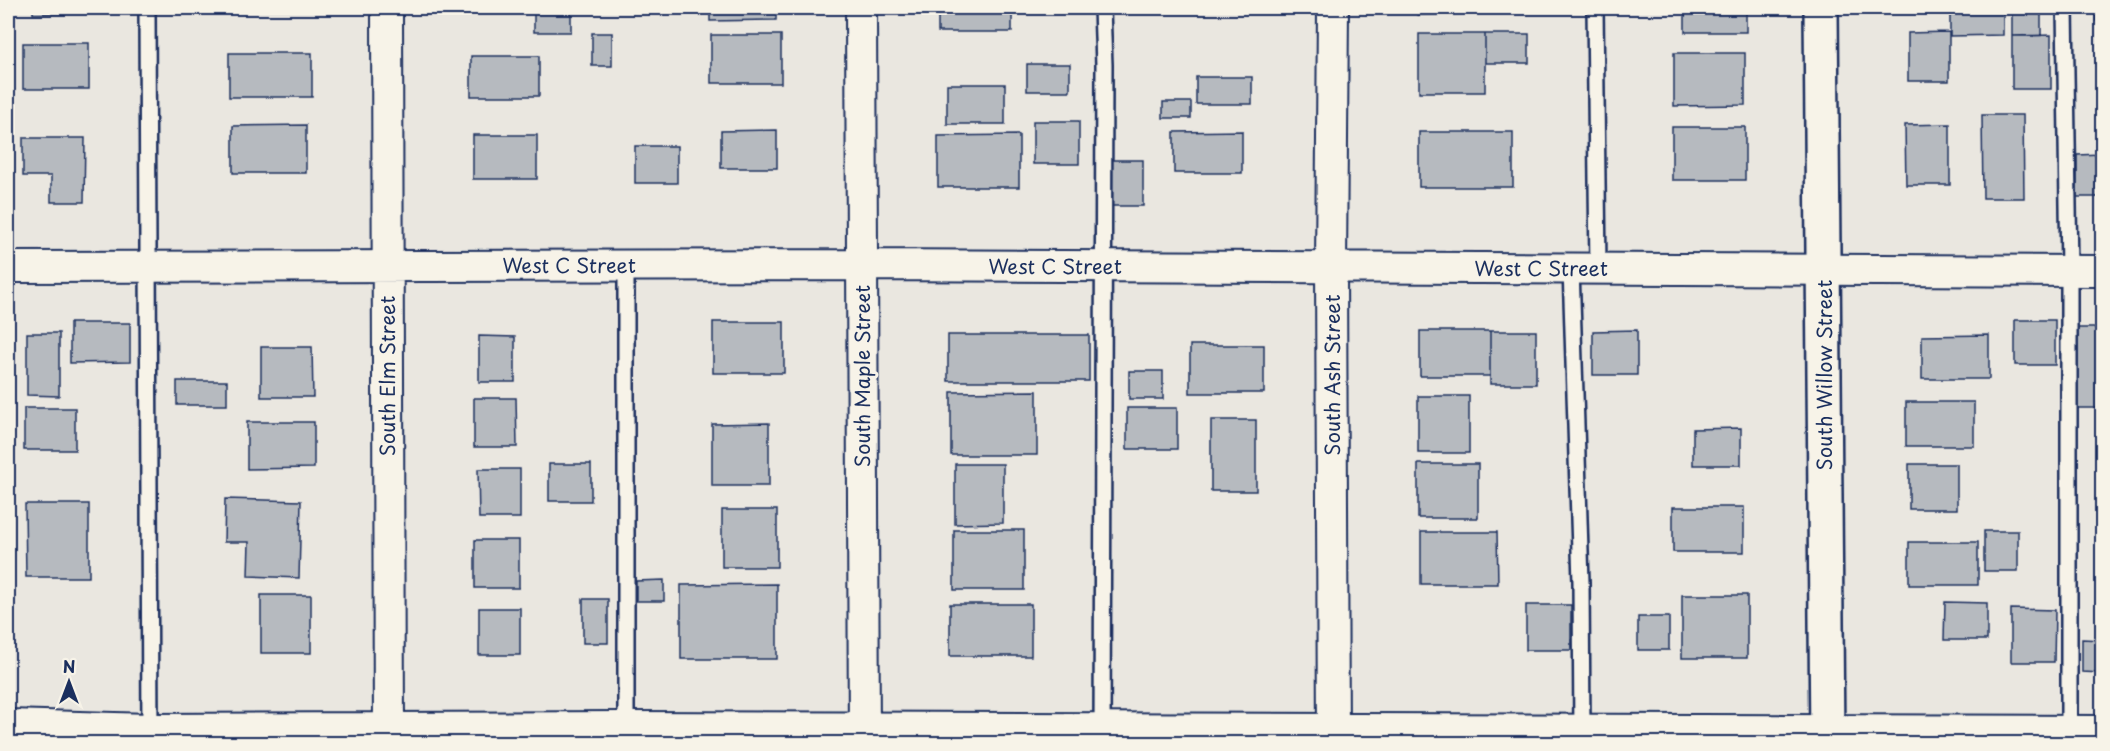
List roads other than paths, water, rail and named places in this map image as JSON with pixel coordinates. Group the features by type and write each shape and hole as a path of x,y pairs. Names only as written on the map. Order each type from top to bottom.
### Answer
{"main road":[{"name":"South Willow Street","path":"1821,8 1827,737"}],"street":[{"name":"South Elm Street","path":"387,8 388,736"},
{"name":"South Maple Street","path":"861,8 864,736"},
{"name":"South Ash Street","path":"1333,736 1331,267 1334,8"},
{"name":"West C Street","path":"8,267 862,265 2103,271"},
{"path":"8,725 150,736 2069,737 2103,731"}],"lane":[{"path":"147,8 150,736"},
{"path":"1102,8 1104,65 1102,736"},
{"path":"1582,736 1584,268 1595,8"},
{"path":"2065,8 2069,270 2069,737"},
{"path":"626,265 626,735"}]}
